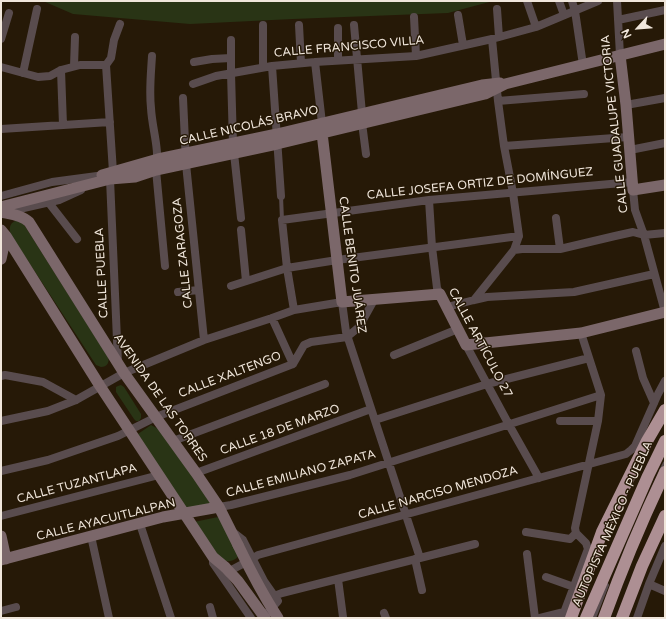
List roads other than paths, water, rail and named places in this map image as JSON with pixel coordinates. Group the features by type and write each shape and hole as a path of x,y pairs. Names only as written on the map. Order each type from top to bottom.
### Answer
{"highway":[{"path":"566,616 635,453 665,410"},
{"name":"AUTOPISTA MÉXICO - PUEBLA","path":"586,618 648,476 665,441"},
{"name":"AUTOPISTA MÉXICO - PUEBLA","path":"604,618 637,532 665,472"},
{"path":"622,618 642,566 665,516"}],"main road":[{"name":"CALLE NICOLÁS BRAVO","path":"1,209 105,177 136,177 157,164 277,139 362,118 484,94 499,85 665,44"},
{"name":"CALLE GUADALUPE VICTORIA","path":"620,55 633,186"},
{"name":"CALLE BENITO JUÁREZ","path":"322,128 342,302"},
{"name":"CALLE JOSEFA ORTIZ DE DOMÍNGUEZ","path":"633,186 665,185"},
{"name":"AVENIDA DE LAS TORRES","path":"1,209 29,222 121,369 196,473 219,508 251,571 278,618"},
{"path":"2,251 3,233"},
{"path":"3,233 100,386 213,557 224,571 238,581 265,618"},
{"path":"342,302 440,294"},
{"name":"CALLE ARTÍCULO 27","path":"440,294 466,345"},
{"path":"466,345 581,333 665,312"},
{"name":"CALLE AYACUITLALPAN","path":"4,559 163,517 219,508"},
{"path":"1,536 4,559"}],"street":[{"path":"527,1 536,27"},
{"path":"559,1 564,15"},
{"path":"572,1 575,11 583,65"},
{"name":"CALLE GUADALUPE VICTORIA","path":"617,1 620,55"},
{"path":"618,20 665,10 662,1"},
{"name":"CALLE FRANCISCO VILLA","path":"193,84 216,76 263,67 338,60 416,56 536,27 593,2"},
{"path":"23,73 37,9"},
{"path":"474,300 514,250 519,236 498,101 499,85 495,38 497,9"},
{"path":"1,39 9,13"},
{"path":"458,15 464,45"},
{"path":"414,17 416,56"},
{"path":"2,68 38,78 50,76 61,70 74,66 106,65 111,58 114,40 120,24"},
{"path":"299,24 301,63"},
{"path":"263,25 263,67"},
{"path":"354,25 366,154"},
{"path":"338,28 338,60"},
{"path":"74,66 75,37"},
{"path":"231,40 230,73 233,148"},
{"path":"152,56 151,108 165,266"},
{"path":"194,62 231,58"},
{"name":"CALLE BENITO JUÁREZ","path":"315,62 322,128"},
{"name":"CALLE PUEBLA","path":"106,65 110,122 105,177 121,369"},
{"path":"272,66 281,196"},
{"path":"61,70 63,125"},
{"path":"498,101 584,94"},
{"name":"CALLE ZARAGOZA","path":"183,98 186,159 204,340"},
{"path":"626,105 665,98"},
{"path":"1,129 110,122"},
{"path":"504,146 628,137"},
{"path":"630,150 665,143"},
{"name":"CALLE NICOLÁS BRAVO","path":"233,148 241,218"},
{"path":"1,196 52,182 105,177"},
{"path":"1,209 49,203 105,177"},
{"name":"CALLE GUADALUPE VICTORIA","path":"633,186 635,210 644,235 665,312"},
{"name":"CALLE JOSEFA ORTIZ DE DOMÍNGUEZ","path":"282,220 429,200 513,193 633,186"},
{"name":"CALLE ARTÍCULO 27","path":"429,200 432,247 437,288 440,294"},
{"path":"49,203 77,239"},
{"path":"556,218 560,249"},
{"path":"282,220 287,268 294,310"},
{"path":"240,230 246,281"},
{"path":"514,250 560,249 633,232 644,235 665,233"},
{"path":"231,286 287,268 519,236"},
{"path":"446,308 487,297 574,292 654,274"},
{"path":"178,292 199,290"},
{"path":"347,337 360,327 374,300"},
{"path":"1,421 48,411 76,400 100,386 121,369 204,340 294,310 342,302"},
{"name":"CALLE BENITO JUÁREZ","path":"342,302 347,337 406,515 417,559 422,590"},
{"path":"272,318 293,364"},
{"path":"394,356 458,329"},
{"path":"540,618 566,616 574,587 588,549 586,543 576,533 575,528 598,421 601,394 581,333"},
{"name":"CALLE XALTENGO","path":"1,471 48,460 118,436 156,417 293,364 304,345 311,342 347,337"},
{"name":"CALLE ARTÍCULO 27","path":"466,345 539,478"},
{"path":"636,351 643,378 654,403"},
{"path":"375,420 487,384 589,358"},
{"path":"1,376 5,375 43,382 76,400"},
{"path":"635,453 635,446 665,381"},
{"path":"173,441 325,384"},
{"name":"CALLE EMILIANO ZAPATA","path":"219,508 350,475 601,394"},
{"name":"CALLE 18 DE MARZO","path":"196,473 371,409"},
{"path":"560,421 598,421"},
{"name":"CALLE NARCISO MENDOZA","path":"224,571 258,555 588,464 635,453"},
{"name":"CALLE TUZANTLAPA","path":"1,516 159,475"},
{"path":"140,524 171,618"},
{"path":"231,530 243,540 264,582 278,602 262,618"},
{"path":"526,532 570,539 576,533"},
{"path":"91,536 109,618"},
{"path":"274,596 476,544"},
{"path":"637,618 665,546"},
{"path":"527,554 535,618"},
{"path":"224,571 251,618"},
{"path":"546,577 574,587"},
{"path":"338,579 343,617"},
{"path":"649,584 665,591"},
{"path":"210,607 213,618"},
{"path":"1,611 16,608"}],"lane":[{"path":"281,196 282,220"},
{"path":"613,568 630,524 665,450"},
{"path":"641,513 665,463"},
{"path":"599,618 635,527"},
{"path":"594,618 608,582"}]}
